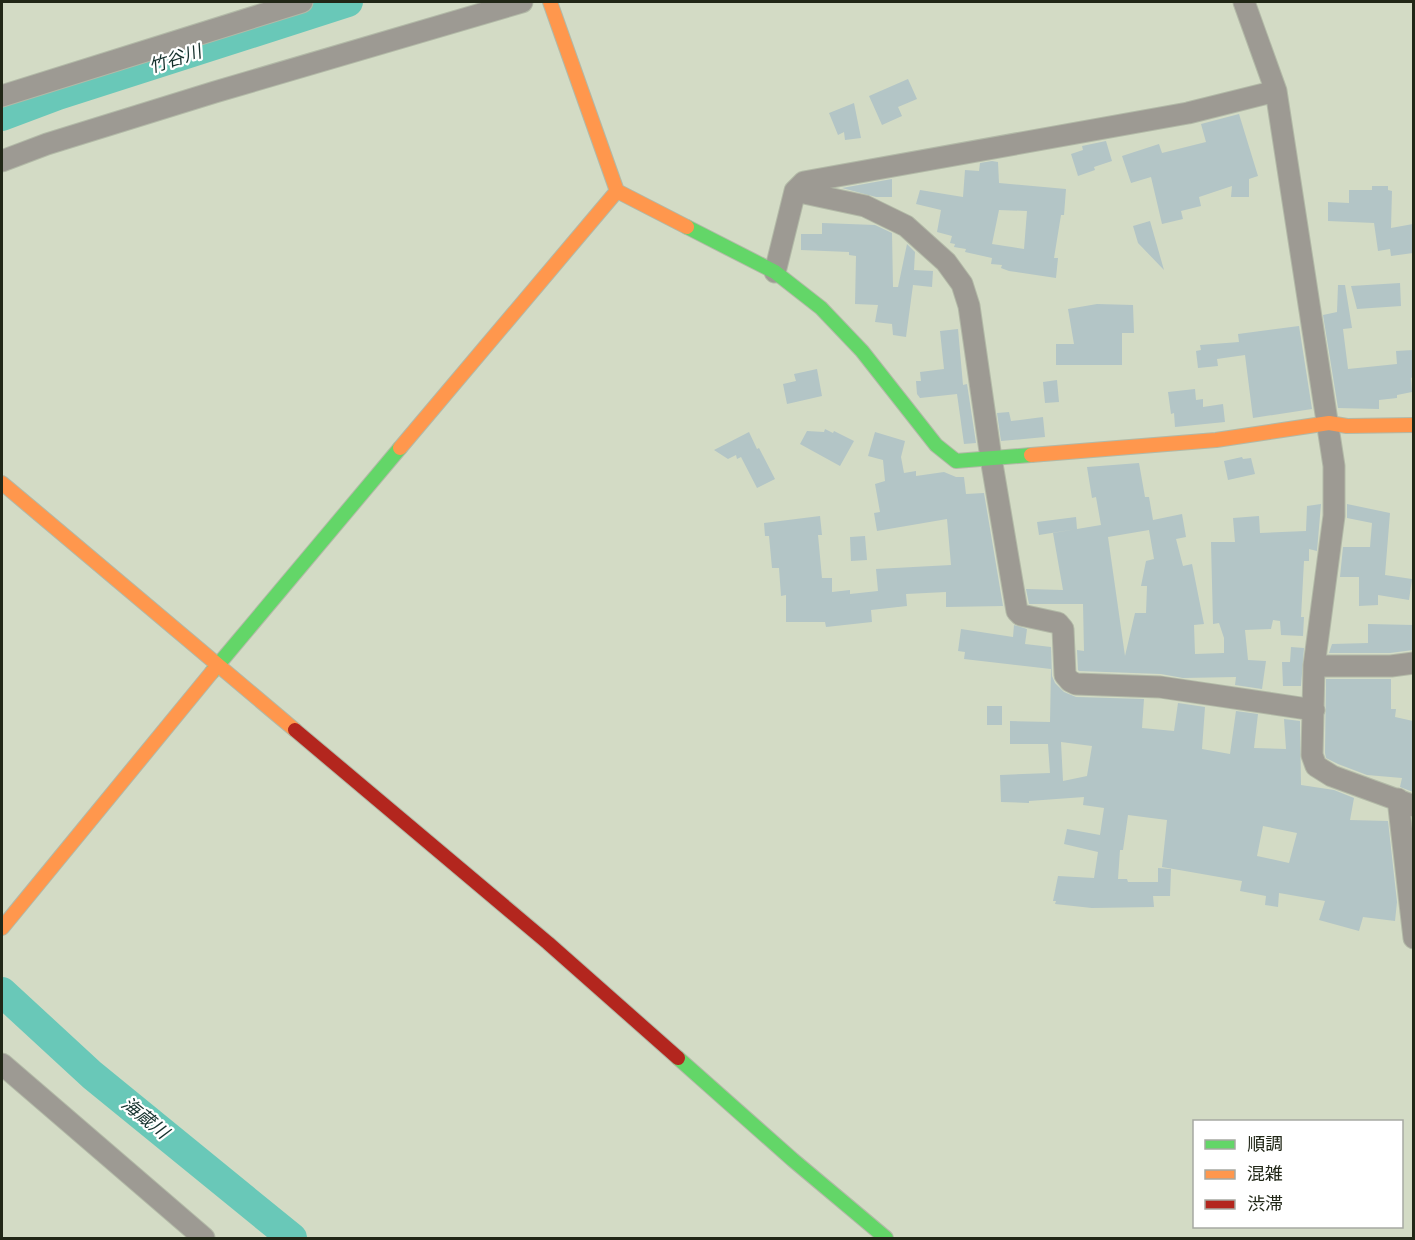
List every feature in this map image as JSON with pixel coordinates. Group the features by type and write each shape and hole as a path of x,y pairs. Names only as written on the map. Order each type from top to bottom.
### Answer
{"street":[{"path":"2,96 302,2"},
{"path":"2,161 47,144 215,92 522,2"},
{"path":"550,2 617,191 775,272 797,286 834,320 936,446 956,460 1216,440 1329,423 1347,426 1413,425"},
{"path":"1244,2 1276,91 1334,466 1334,516 1314,666 1312,755 1316,766 1332,776 1406,803 1413,938"},
{"path":"775,272 795,191 804,182 1188,113 1276,91"},
{"path":"4,925 217,666 617,191"},
{"path":"795,191 865,206 906,226 946,262 962,284 969,306 991,458 1017,611 1021,615 1058,623 1063,629 1065,675 1070,681 1076,684 1160,687 1314,710"},
{"path":"2,483 548,943 793,1160 886,1239"},
{"path":"1314,666 1391,666 1413,663"},
{"path":"2,1064 204,1239"}],"building":[{"path":"908,79 917,99 898,107 902,116 882,125 869,96"},
{"path":"854,103 861,138 845,140 844,132 838,135 829,113"},
{"path":"1239,114 1258,176 1249,179 1249,197 1231,197 1232,186 1199,197 1201,206 1181,211 1183,219 1162,224 1151,177 1131,183 1122,156 1159,144 1162,153 1206,142 1201,124"},
{"path":"1106,141 1112,161 1078,176 1071,154 1083,150 1082,146"},
{"path":"998,162 999,183 1066,189 1064,215 1061,215 1054,258 1058,258 1056,278 1009,271 1001,268 1002,265 991,264 992,258 954,247 955,244 950,243 952,236 937,232 941,210 916,204 920,190 963,197 965,170 979,171 980,163","holes":["999,210 1027,211 1024,249 992,244"]},
{"path":"892,179 892,197 876,197 842,188"},
{"path":"1372,186 1388,186 1388,190 1392,191 1391,228 1413,224 1413,253 1391,256 1390,249 1378,251 1374,223 1328,221 1328,202 1349,203 1349,190 1372,190"},
{"path":"1150,221 1164,270 1138,243 1133,226"},
{"path":"822,223 875,225 892,233 893,287 898,287 907,244 915,252 914,270 933,271 932,287 913,285 906,337 893,335 892,324 875,322 878,305 855,304 856,256 849,255 849,252 801,250 801,234 822,234"},
{"path":"1400,283 1401,306 1357,309 1351,286"},
{"path":"1338,285 1345,285 1352,328 1343,329 1348,369 1397,364 1396,351 1413,350 1412,392 1397,395 1397,398 1379,400 1379,409 1338,408 1323,315 1337,312"},
{"path":"1097,304 1133,305 1134,333 1122,333 1122,365 1056,365 1056,344 1074,344 1068,309"},
{"path":"1299,326 1312,409 1253,418 1245,355 1217,359 1218,366 1198,368 1196,351 1201,350 1200,345 1239,342 1238,334"},
{"path":"958,329 963,385 967,384 976,443 964,444 957,394 920,398 917,394 916,381 921,381 920,372 944,369 940,331"},
{"path":"817,369 822,396 787,404 783,384 796,381 794,374"},
{"path":"1057,380 1059,402 1045,403 1043,382"},
{"path":"1195,389 1196,400 1203,399 1203,407 1223,404 1225,422 1175,427 1168,392"},
{"path":"1009,412 1011,421 1043,417 1045,437 1001,441 997,413"},
{"path":"825,429 854,441 840,466 800,444 807,431 824,432"},
{"path":"749,432 775,479 757,488 741,457 737,459 736,455 728,459 714,450"},
{"path":"875,432 905,441 901,457 904,473 916,471 916,476 944,472 956,477 964,477 966,494 984,493 1003,606 946,607 946,592 906,594 907,606 871,610 872,622 826,627 825,622 786,622 786,595 781,596 779,568 772,568 769,536 765,536 764,523 820,516 822,535 818,535 822,578 832,578 832,592 850,590 850,594 878,591 876,569 951,565 947,519 877,531 874,513 880,512 875,484 885,481 883,460 868,456"},
{"path":"1242,457 1243,459 1251,458 1255,474 1228,480 1224,461"},
{"path":"1139,463 1145,497 1149,497 1153,520 1182,514 1186,537 1176,539 1183,566 1192,564 1204,624 1194,625 1195,654 1224,653 1224,638 1219,623 1213,624 1211,542 1235,542 1233,518 1259,516 1260,533 1306,531 1307,506 1321,504 1317,551 1309,549 1309,561 1304,561 1301,617 1304,617 1303,636 1281,635 1280,621 1273,620 1271,629 1245,630 1248,660 1266,661 1262,689 1235,685 1236,677 1183,678 1161,674 1078,670 1077,650 1084,651 1083,604 1029,604 1026,589 1063,590 1053,533 1101,525 1096,497 1092,498 1087,467","holes":["1149,530 1154,559 1146,561 1141,586 1147,586 1146,613 1135,613 1125,656 1108,537"]},
{"path":"1347,504 1390,513 1385,575 1412,579 1409,600 1378,595 1378,605 1359,606 1359,577 1340,577 1343,547 1370,547 1372,523 1347,518"},
{"path":"1076,517 1077,529 1039,535 1037,522"},
{"path":"865,536 867,560 851,561 850,537"},
{"path":"1368,624 1413,625 1413,650 1390,653 1329,653 1332,644 1368,643"},
{"path":"1014,625 1027,629 1025,644 1051,647 1052,676 1064,692 1076,697 1144,699 1142,728 1174,731 1178,703 1205,707 1202,749 1230,754 1236,711 1258,714 1254,748 1286,749 1284,719 1300,721 1301,785 1334,790 1354,798 1350,820 1388,821 1397,902 1395,921 1363,917 1359,931 1319,920 1325,901 1279,893 1278,907 1265,905 1266,896 1240,891 1242,881 1162,867 1167,820 1128,815 1123,850 1120,850 1118,879 1127,879 1128,882 1158,882 1158,868 1171,869 1170,896 1153,896 1154,907 1092,908 1055,904 1056,901 1053,901 1058,876 1094,878 1098,852 1064,844 1067,829 1100,835 1104,808 1083,805 1084,797 1029,801 1029,803 1001,802 1000,775 1050,773 1048,744 1010,744 1010,721 1050,722 1051,669 964,659 965,652 958,651 961,629 1013,637","holes":["1061,742 1092,746 1087,776 1063,781","1263,826 1297,833 1289,863 1257,856"]},
{"path":"1291,647 1304,648 1301,686 1283,686 1282,662 1290,662"},
{"path":"1326,679 1391,679 1391,709 1396,709 1395,717 1413,721 1413,792 1400,787 1402,778 1367,775 1326,758"},
{"path":"987,706 1002,706 1002,725 987,725"}],"waterway":[{"name":"竹谷川","path":"2,116 58,95 348,2"},
{"name":"海蔵川","path":"2,992 92,1075 292,1238"}],"traffic: fast":[{"path":"687,227 775,272 821,308 862,351 936,445 956,461 1031,455"},
{"path":"212,672 400,448"},
{"path":"678,1058 793,1160 886,1238"}],"traffic: slow":[{"path":"550,2 617,191 687,227"},
{"path":"400,448 617,191"},
{"path":"1031,455 1216,440 1329,423 1347,426 1414,425"},
{"path":"2,483 295,730"},
{"path":"2,928 212,672"}],"traffic: jam":[{"path":"295,730 548,943 678,1058"}]}
